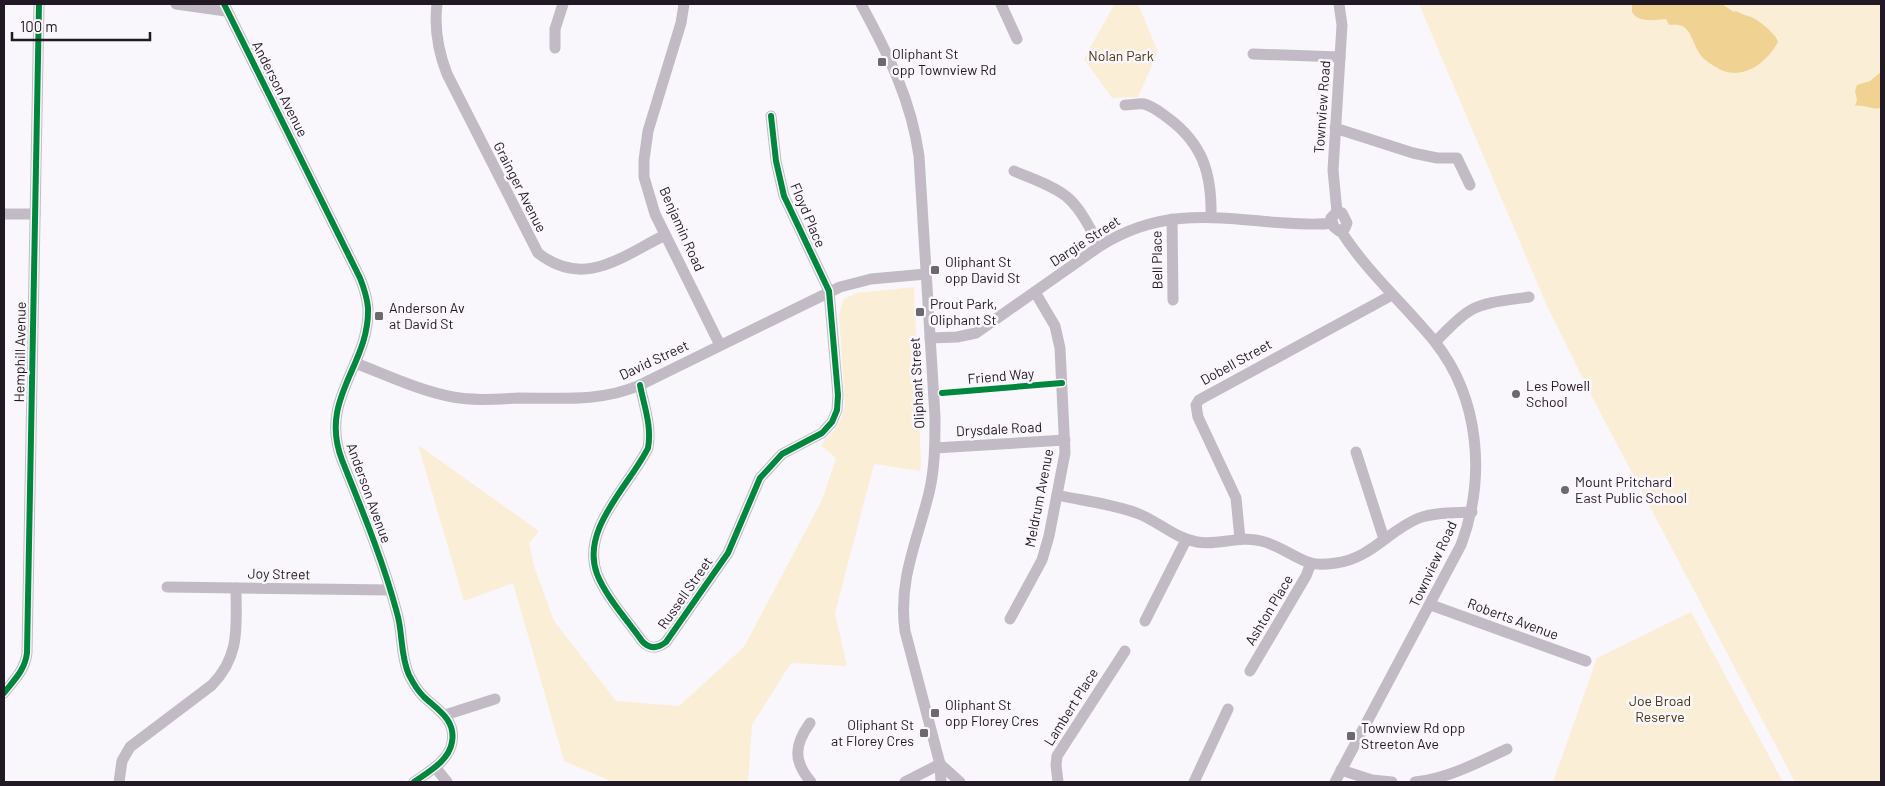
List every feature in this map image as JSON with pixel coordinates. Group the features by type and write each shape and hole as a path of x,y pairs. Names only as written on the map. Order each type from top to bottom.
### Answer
{"street":[{"name":"Hemphill Avenue","path":"4,693 21,672 26,663 27,653 39,4"},
{"path":"176,4 225,7"},
{"name":"Grainger Avenue","path":"436,4 437,44 447,74 538,253 556,264 581,270 596,268 665,235"},
{"path":"555,48 555,29 563,4"},
{"name":"Benjamin Road","path":"684,4 681,23 651,118 644,160 648,194 665,235 720,345"},
{"name":"Oliphant Street","path":"860,4 893,67 912,116 919,156 935,448 929,492 906,577 903,594 903,613 940,764 941,782"},
{"path":"1001,4 1017,39"},
{"name":"Townview Road","path":"1335,782 1461,545 1472,512 1476,484 1476,458 1472,422 1461,387 1445,356 1435,342 1365,264 1336,227 1331,216 1337,212 1333,170 1342,25 1339,4"},
{"name":"Anderson Avenue","path":"225,7 363,285 368,307 367,321 356,362 338,403 335,431 337,444 366,517 398,614 405,665 424,697 445,715"},
{"path":"1254,54 1340,57"},
{"path":"1125,105 1144,104 1159,111 1188,134 1198,149 1210,181 1211,217"},
{"name":"Floyd Place","path":"771,116 776,161 784,196 829,291"},
{"path":"1335,128 1425,156 1457,158 1470,185"},
{"path":"1014,171 1052,188 1067,198 1079,210 1100,246"},
{"path":"4,214 35,214"},
{"name":"Dargie Street","path":"930,338 957,337 976,333 1100,246 1150,222 1211,217 1336,227"},
{"name":"Bell Place","path":"1172,219 1173,300"},
{"name":"David Street","path":"356,362 430,390 466,398 593,397 618,393 640,385 829,291 862,280 926,274"},
{"name":"Russell Street","path":"640,385 649,425 650,438 648,448 602,520 595,541 594,559 598,575 605,588 645,644 650,647 656,647 666,642 728,553 760,478 782,454 822,433 832,422 837,410 838,395 829,291"},
{"name":"Meldrum Avenue","path":"1010,619 1042,560 1064,467 1065,440 1058,337 1050,315 1035,292"},
{"name":"Dobell Street","path":"1240,539 1236,498 1198,417 1196,405 1199,400 1392,295"},
{"path":"1435,342 1471,310 1480,306 1529,297"},
{"name":"Drysdale Road","path":"935,448 1065,440"},
{"path":"1356,452 1384,539"},
{"path":"1057,495 1134,512 1153,520 1186,540 1199,543 1256,539 1270,543 1311,563 1336,563 1352,559 1372,549 1384,539 1420,518 1433,514 1472,512"},
{"path":"1145,620 1186,540"},
{"name":"Ashton Place","path":"1250,670 1306,576 1311,563"},
{"name":"Joy Street","path":"167,587 390,590"},
{"path":"119,782 122,761 130,747 212,685 222,675 228,664 236,639 236,588"},
{"name":"Roberts Avenue","path":"1431,604 1586,661"},
{"name":"Lambert Place","path":"1058,782 1057,756 1124,651"},
{"path":"414,782 435,767 449,752 452,732 445,715 495,699"},
{"path":"1194,782 1228,709"},
{"path":"810,723 801,736 798,754 799,766 811,782"},
{"path":"1415,782 1427,781 1476,764 1507,749"},
{"path":"905,782 940,764 960,782"},
{"path":"435,767 447,782"},
{"path":"1341,770 1372,780 1392,782"}],"green space":[{"name":"Nolan Park","path":"1138,4 1158,52 1138,97 1112,98 1084,59 1114,5"},
{"path":"1419,4 1881,4 1881,782 1795,782 1591,395 1547,306"},
{"path":"914,287 920,471 874,464 835,613 847,666 791,663 752,725 748,782 613,782 564,761 513,583 464,601 418,445 539,531 529,543 534,566 554,621 616,701 679,706 744,647 822,500 836,458 821,445 841,419 845,405 839,314 844,299 857,293"},
{"name":"Joe Broad Reserve","path":"1691,612 1783,782 1553,782 1597,658"}],"shaded area":[{"path":"1632,4 1722,4 1734,12 1736,11 1758,21 1771,32 1778,42 1773,51 1758,65 1741,72 1723,71 1702,57 1684,27 1669,25 1666,19 1647,20 1638,18 1632,12"},
{"path":"1881,72 1881,108 1855,106 1857,85 1870,81"}],"cycle path":[{"path":"4,693 21,670 27,653 39,4"},
{"path":"224,4 360,278 366,296 368,308 366,328 361,347 340,400 336,418 336,438 342,460 372,535 391,593 399,621 404,660 409,675 424,697 445,716 453,734 447,755 414,782"},
{"path":"640,385 648,424 648,448 609,508 601,524 595,541 594,557 597,574 612,600 642,641 647,646 653,647 666,642 728,553 760,478 782,454 822,433 832,422 837,410 838,395 829,291 784,196 776,161 771,116"},
{"name":"Friend Way","path":"942,393 1062,383"}],"place":[{"name":"Oliphant St opp Townview Rd","path":"882,62"},
{"name":"Oliphant St opp David St","path":"935,270"},
{"name":"Prout Park, Oliphant St","path":"920,312"},
{"name":"Anderson Av at David St","path":"379,316"},
{"name":"Les Powell School","path":"1516,394"},
{"name":"Mount Pritchard East Public School","path":"1565,490"},
{"name":"Oliphant St opp Florey Cres","path":"935,713"},
{"name":"Oliphant St at Florey Cres","path":"924,733"},
{"name":"Townview Rd opp Streeton Ave","path":"1351,736"}]}
